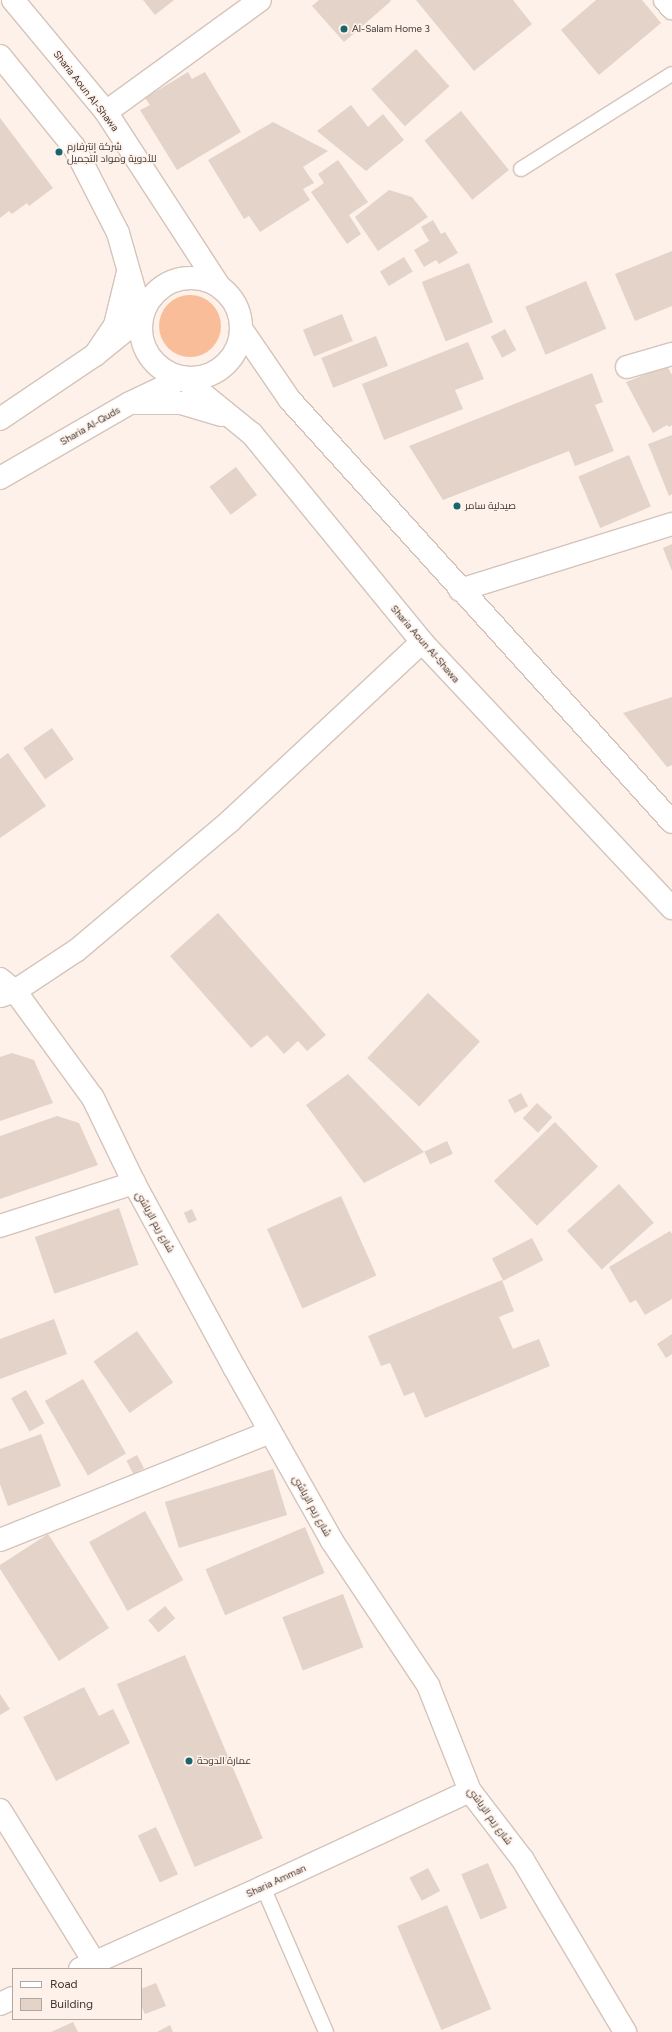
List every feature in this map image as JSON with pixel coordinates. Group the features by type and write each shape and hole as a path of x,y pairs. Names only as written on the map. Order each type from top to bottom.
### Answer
{"street":[{"name":"Sharia Aoun Al-Shawa","path":"13,0 106,112 219,286"},
{"path":"106,112 260,0"},
{"path":"665,0 672,8"},
{"path":"0,56 74,147 118,233 142,317"},
{"path":"95,354 115,325 129,269"},
{"path":"193,278 204,279 219,286 231,298 239,313 242,330 238,346 229,361 216,372 200,377 183,378 168,372 154,362 146,349 141,333 142,317 147,302 158,290 172,281 193,278"},
{"path":"0,419 95,354 142,317"},
{"path":"242,330 290,400 460,590 672,822"},
{"path":"627,367 672,354"},
{"name":"Sharia Aoun Al-Shawa","path":"183,378 252,434 422,642 672,908"},
{"name":"Sharia Al-Quds","path":"0,478 130,403 183,378"},
{"path":"130,403 181,403 234,419"},
{"path":"460,590 672,524"},
{"path":"5,989 78,950 230,821 422,642"},
{"name":"شارع ريم الرياشي","path":"5,989 92,1098 134,1182 270,1432 332,1541 428,1685 470,1791 523,1860 625,2032"},
{"path":"0,1226 134,1182"},
{"path":"0,1540 270,1432"},
{"name":"Sharia Amman","path":"88,1966 264,1887 470,1791"},
{"path":"0,1810 88,1966"},
{"path":"0,2004 12,1998"}],"lane":[{"path":"521,169 672,74"},
{"path":"264,1887 326,2032"}],"shaded area":[{"path":"190,295 202,297 212,304 219,314 221,326 219,338 212,348 202,355 190,357 178,355 168,348 161,338 159,326 161,314 168,304 178,297"}],"building":[{"path":"143,0 174,0 155,15"},
{"path":"319,0 391,1 344,42 312,6"},
{"path":"416,0 513,0 532,24 474,71"},
{"path":"596,0 642,0 661,23 599,75 561,30"},
{"path":"416,49 449,86 405,126 371,89"},
{"path":"188,72 192,79 205,72 241,132 177,170 140,110 150,105 145,98"},
{"path":"351,105 368,127 383,114 404,140 366,171 317,131"},
{"path":"461,111 509,170 472,200 424,141"},
{"path":"0,118 53,188 29,206 27,203 12,214 9,211 0,218"},
{"path":"273,122 328,151 303,167 314,183 303,189 310,200 260,232 249,216 244,219 208,160"},
{"path":"338,160 368,202 349,215 361,234 347,244 311,192 324,183 318,174"},
{"path":"389,190 412,197 428,217 378,251 355,217"},
{"path":"433,220 441,234 445,232 458,253 439,264 436,260 424,267 414,250 429,241 421,227"},
{"path":"672,251 672,306 635,321 615,274"},
{"path":"404,257 413,272 389,286 380,271"},
{"path":"469,263 493,322 446,341 422,282"},
{"path":"586,281 606,329 546,355 525,307"},
{"path":"342,314 353,341 314,357 303,330"},
{"path":"505,329 516,350 502,358 491,337"},
{"path":"376,336 388,366 333,388 321,358"},
{"path":"468,342 484,379 455,390 463,409 384,440 362,384"},
{"path":"667,366 672,375 672,425 669,427 667,425 653,433 626,382"},
{"path":"592,373 603,402 595,405 614,451 575,466 569,451 443,500 409,446"},
{"path":"672,435 672,494 669,496 648,444"},
{"path":"629,455 651,507 600,528 578,476"},
{"path":"236,467 257,495 231,515 210,487"},
{"path":"672,544 672,571 663,548"},
{"path":"672,697 672,765 667,767 623,713"},
{"path":"52,728 74,759 45,779 23,748"},
{"path":"8,753 46,806 0,838 0,759"},
{"path":"218,913 326,1035 307,1051 298,1041 284,1054 267,1035 251,1048 170,956"},
{"path":"428,993 480,1041 419,1107 367,1058"},
{"path":"12,1053 34,1060 53,1103 0,1121 0,1057"},
{"path":"348,1074 424,1152 364,1183 306,1105"},
{"path":"521,1093 528,1106 515,1113 508,1100"},
{"path":"537,1103 552,1117 538,1133 523,1118"},
{"path":"57,1116 79,1123 98,1165 0,1199 0,1136"},
{"path":"555,1122 598,1167 537,1226 494,1181"},
{"path":"447,1141 453,1154 430,1164 424,1152"},
{"path":"619,1184 654,1223 602,1269 567,1231"},
{"path":"341,1196 376,1275 302,1308 267,1229"},
{"path":"119,1208 139,1265 54,1294 35,1237"},
{"path":"192,1209 197,1220 189,1224 184,1213"},
{"path":"670,1231 672,1234 672,1299 645,1315 636,1300 630,1303 609,1267"},
{"path":"532,1238 543,1260 503,1281 492,1258"},
{"path":"502,1280 514,1311 499,1317 513,1349 539,1339 550,1366 425,1418 414,1392 404,1396 390,1363 381,1366 368,1336"},
{"path":"54,1319 67,1354 0,1379 0,1339"},
{"path":"137,1331 173,1383 130,1413 94,1361"},
{"path":"672,1334 672,1354 666,1358 657,1344"},
{"path":"83,1379 126,1453 88,1475 45,1401"},
{"path":"26,1390 44,1423 30,1431 11,1398"},
{"path":"41,1434 61,1486 8,1506 0,1484 0,1449"},
{"path":"137,1455 144,1468 133,1474 126,1461"},
{"path":"273,1469 287,1515 179,1548 165,1502"},
{"path":"145,1511 183,1580 127,1611 89,1542"},
{"path":"305,1527 325,1573 225,1615 206,1569"},
{"path":"48,1534 109,1628 59,1661 0,1569 0,1565"},
{"path":"343,1594 363,1647 303,1671 282,1617"},
{"path":"165,1606 175,1618 158,1632 148,1620"},
{"name":"عمارة الدوحة","path":"185,1655 263,1838 195,1867 117,1684"},
{"path":"84,1687 99,1716 113,1709 130,1743 56,1781 23,1717"},
{"path":"0,1694 10,1709 0,1715"},
{"path":"156,1827 178,1874 160,1883 138,1835"},
{"path":"488,1863 507,1908 480,1919 461,1874"},
{"path":"428,1868 440,1891 422,1901 409,1878"},
{"path":"447,1905 491,2009 441,2030 397,1926"},
{"path":"156,1983 166,2006 145,2014 142,2008 142,1989"},
{"path":"73,2022 78,2032 51,2032"},
{"path":"170,2025 173,2032 157,2032"}],"place":[{"name":"Al-Salam Home 3","path":"344,29"},
{"name":"شركة إنترفارم للأدوية ومواد التجميل","path":"59,152"},
{"name":"صيدلية سامر","path":"457,506"},
{"name":"عمارة الدوحة","path":"189,1761"}]}
